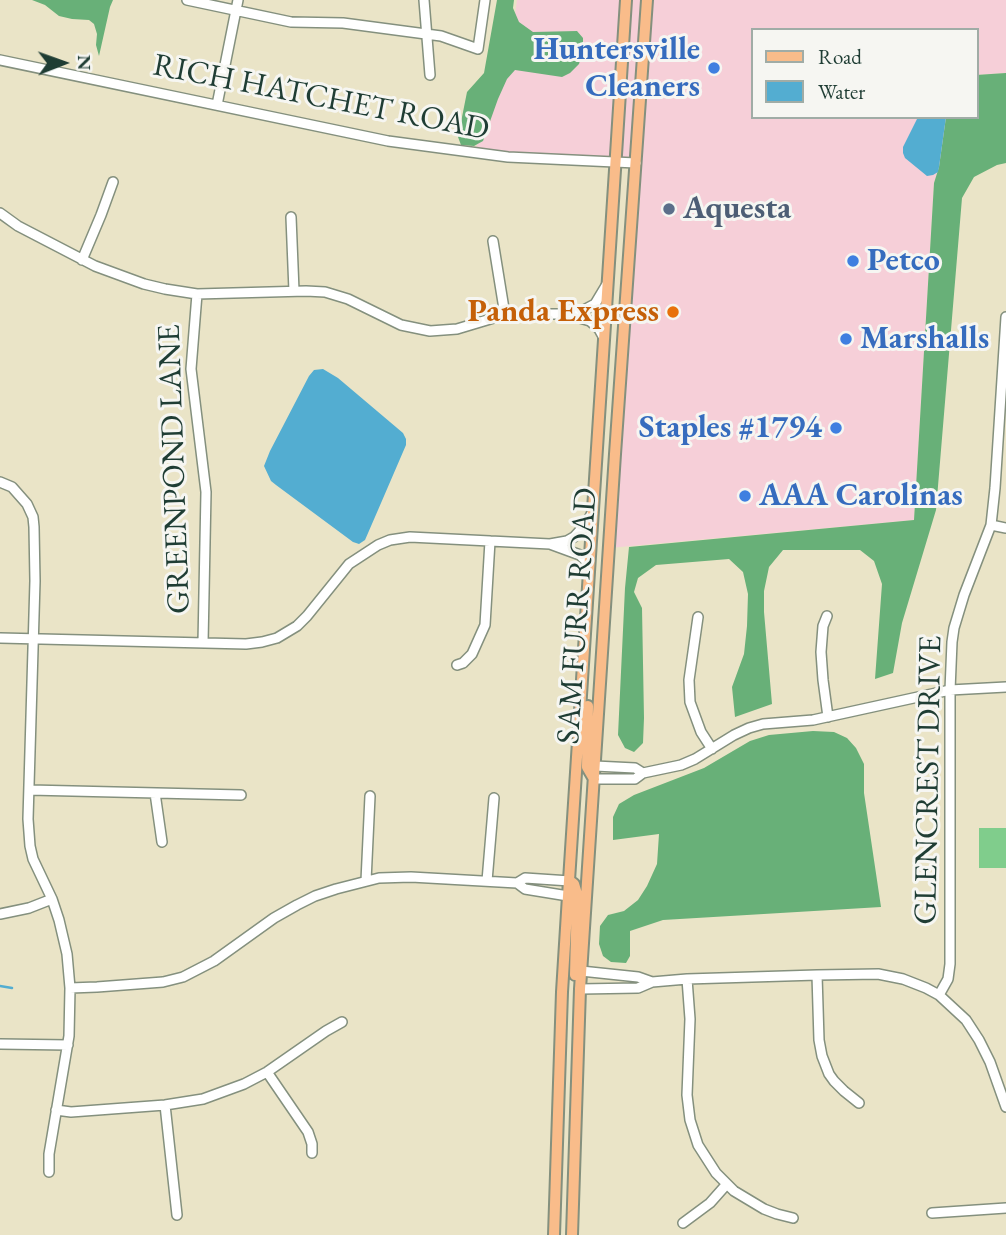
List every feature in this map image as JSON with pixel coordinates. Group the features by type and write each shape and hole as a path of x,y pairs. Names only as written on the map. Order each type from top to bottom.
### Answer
{"main road":[{"name":"SAM FURR ROAD","path":"554,1235 561,1016 626,0"},
{"name":"SAM FURR ROAD","path":"572,1235 581,971 647,0"},
{"path":"587,623 586,761 594,779"},
{"path":"570,881 577,894 574,961 577,1051"}],"street":[{"path":"187,0 291,22 342,23 441,36 478,49 485,0"},
{"path":"217,105 238,0"},
{"path":"425,0 430,75"},
{"name":"RICH HATCHET ROAD","path":"0,60 333,131 454,151 508,157 636,163"},
{"path":"82,260 102,215 113,181"},
{"path":"0,213 18,226 82,260 144,284 197,294 324,292 340,296 389,320 430,331 457,329 505,315 566,314 582,311 595,304 608,281"},
{"path":"291,217 294,291"},
{"path":"493,241 505,315"},
{"name":"GREENPOND LANE","path":"197,294 191,369 206,492 203,643"},
{"path":"566,314 590,321 605,339"},
{"name":"GLENCREST DRIVE","path":"939,995 948,979 950,964 950,662 954,628 991,525 1006,317"},
{"path":"0,482 12,487 19,494 33,517 35,553 28,819 30,846 63,934 70,988 68,1045 49,1154 49,1172"},
{"path":"0,638 246,644 262,642 289,632 307,616 349,564 370,549 390,540 410,537 551,544 574,537 594,509"},
{"path":"991,525 1006,528"},
{"path":"457,665 472,654 485,625 490,541"},
{"path":"551,544 580,555 590,571"},
{"path":"827,616 823,626 821,652 828,717"},
{"path":"698,617 689,680 690,702 701,732 712,749"},
{"path":"594,779 635,779 643,773 681,765 734,735 773,722 813,720 950,690 1006,687"},
{"path":"595,766 635,768 643,773"},
{"path":"30,790 241,795"},
{"path":"155,793 162,842"},
{"path":"366,881 370,796"},
{"path":"487,881 494,798"},
{"path":"70,988 163,982 183,977 214,961 297,905 336,889 379,878 411,877 517,883 525,889 568,896"},
{"path":"517,883 525,878 570,881"},
{"path":"0,914 29,908 52,899"},
{"path":"581,971 638,977 652,982"},
{"path":"580,989 638,988 652,982 687,979 878,974 903,979 939,995 966,1020 990,1062 1006,1107"},
{"path":"817,975 819,1040 825,1066 834,1081 859,1103"},
{"path":"687,979 690,1019 687,1095 690,1120 702,1154 726,1185 743,1198 764,1209 793,1218"},
{"path":"56,1110 71,1112 165,1105 213,1096 267,1072 342,1022"},
{"path":"0,1044 68,1045"},
{"path":"267,1072 308,1132 312,1153"},
{"path":"165,1105 177,1215"},
{"path":"683,1223 710,1203 726,1185"},
{"path":"932,1213 1006,1208"}],"shaded area":[{"path":"517,0 1006,0 1006,73 978,75 978,28 750,28 750,119 946,119 934,183 914,520 609,548 636,163 474,153 509,58"}],"green space":[{"path":"32,0 113,0 99,56 94,24 89,20 59,16 45,5"},
{"path":"497,0 514,0 513,8 519,22 533,32 577,31 583,38 583,50 579,64 562,77 515,70 507,79 483,141 474,146 461,145 458,137 467,92 484,73"},
{"path":"1006,73 1006,163 974,177 962,198 936,510 902,623 893,673 875,679 882,584 874,561 860,550 783,550 769,567 764,591 772,704 735,717 732,687 744,654 747,626 748,594 743,572 729,559 656,565 638,578 634,592 642,608 643,743 634,752 625,748 618,735 629,547 914,520 934,183 946,119 978,119 978,75"},
{"path":"834,732 847,738 864,764 864,793 881,907 663,920 630,931 630,956 626,963 611,962 603,956 599,944 600,926 608,915 624,911 638,900 657,864 659,834 613,840 613,817 619,804 634,795 704,768 750,741 769,735"},
{"path":"979,828 1006,828 1006,868 979,868"}],"water":[{"path":"917,119 946,119 938,172 927,176 905,158 903,147"},
{"path":"323,369 338,378 403,433 406,439 406,445 365,540 359,544 271,481 264,466 309,376 314,370"}],"waterway":[{"path":"0,986 12,988"}],"place":[{"name":"Huntersville Cleaners","path":"714,68"},
{"name":"Aquesta","path":"669,209"},
{"name":"Petco","path":"853,261"},
{"name":"Panda Express","path":"673,312"},
{"name":"Marshalls","path":"846,339"},
{"name":"Staples #1794","path":"836,428"},
{"name":"AAA Carolinas","path":"745,496"}]}
